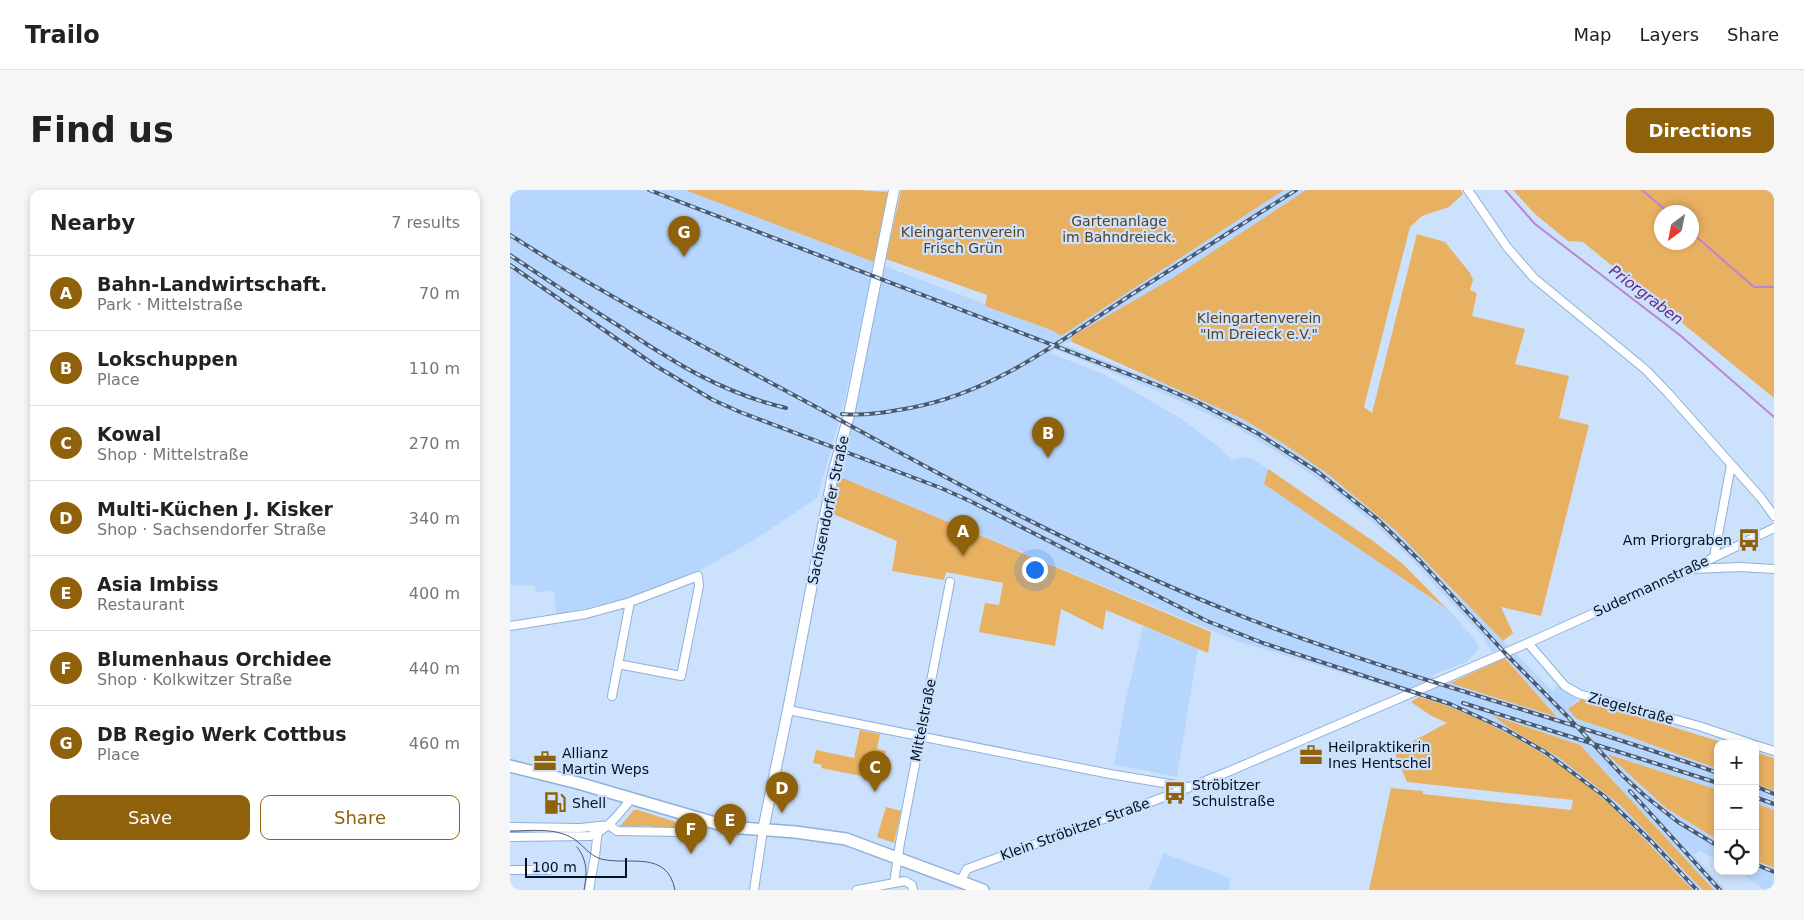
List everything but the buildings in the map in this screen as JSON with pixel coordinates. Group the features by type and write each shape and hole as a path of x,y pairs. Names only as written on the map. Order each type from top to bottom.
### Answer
{"main road":[{"path":"510,766 630,798 728,827 795,832 846,839 983,890"}],"street":[{"name":"Sachsendorfer Straße","path":"763,830 828,510 833,474 848,415 894,190"},
{"path":"1468,190 1507,247 1534,278 1646,370 1774,516"},
{"path":"1714,557 1731,465"},
{"name":"Sudermannstraße","path":"1528,643 1774,528"},
{"path":"1688,569 1740,567 1774,569"},
{"path":"510,626 586,614 630,602 698,576 699,586 681,676 618,664"},
{"name":"Mittelstraße","path":"894,884 950,582"},
{"path":"612,696 630,602"},
{"name":"Ziegelstraße","path":"1528,643 1565,686 1579,694 1699,726 1740,740"},
{"name":"Klein Ströbitzer Straße","path":"960,882 967,868 1190,788 1528,643"},
{"path":"788,710 1190,788"},
{"path":"1759,746 1774,751"},
{"path":"510,837 583,837 609,825 630,798"},
{"path":"609,825 617,831 680,832 684,814"},
{"path":"510,828 580,828 598,830"},
{"path":"589,890 598,830"},
{"path":"754,890 763,830"},
{"path":"510,870 549,870"},
{"path":"857,890 905,882 912,886 913,890"}],"shaded area":[{"path":"510,190 685,190 874,262 844,403 817,498 754,540 697,572 628,598 556,615 554,591 535,592 536,586 510,585"},
{"path":"1284,190 1306,190 1171,279 1072,337 1072,342 1062,344 1215,405 1284,444 1328,474 1395,530 1552,691 1560,684 1578,701 1568,709 1577,719 1714,768 1714,789 1608,755 1666,808 1714,838 1714,858 1700,851 1694,855 1726,890 1714,890 1580,745 1493,715 1511,729 1558,757 1620,805 1703,890 1693,890 1613,808 1588,787 1558,765 1527,746 1466,714 1428,699 1237,641 838,476 852,423 882,265 1061,335","holes":["1055,349 1174,398 1239,429 1327,485 1371,521 1409,557 1484,638 1486,644 1493,652 1498,649 1557,716 1430,676 1467,662 1479,648 1474,638 1446,607 1264,484 1268,469 1253,459 1243,457 1232,460 1215,444 1180,418 1104,374 1050,353"]},
{"path":"1143,626 1198,649 1177,777 1114,764 1125,704"},
{"path":"1759,785 1774,791 1774,810 1759,804"},
{"path":"1163,853 1230,878 1229,890 1149,890"},
{"path":"1759,862 1774,868 1774,890 1765,890 1744,875 1759,875"}],"green space":[{"path":"685,190 858,190 888,192 874,262"},
{"path":"901,190 1284,190 1061,336 1054,331 985,306 987,295 886,259"},
{"name":"Kleingartenverein \"Im Dreieck e.V.\"","path":"1306,190 1461,190 1463,194 1449,207 1422,216 1410,227 1364,407 1372,413 1417,234 1445,242 1470,273 1473,280 1470,290 1477,293 1472,316 1525,329 1515,364 1569,376 1559,418 1589,425 1541,616 1501,607 1513,633 1503,641 1395,530 1328,474 1241,418 1072,342 1071,337 1171,279"},
{"path":"1513,190 1774,190 1774,398 1583,242 1568,241 1535,214"},
{"path":"1268,469 1373,541 1403,564 1446,608 1264,484"},
{"path":"838,476 1211,632 1208,653 1106,610 1103,630 1061,609 1055,646 979,632 985,603 999,605 1003,583 946,572 944,580 892,571 897,541 833,514"},
{"path":"1505,658 1557,717 1450,683"},
{"path":"1419,697 1470,715 1496,728 1571,773 1593,790 1623,818 1693,890 1369,890 1391,788 1423,791 1423,794 1571,810 1573,800 1407,782 1394,751 1447,723 1430,715 1411,702"},
{"path":"1582,699 1715,740 1714,768 1577,719 1568,709"},
{"path":"1492,715 1580,745 1714,890 1703,890 1620,805 1558,757 1511,729"},
{"path":"860,730 880,734 877,749 886,751 883,766 874,765 871,778 821,768 822,765 813,763 816,750 854,758"},
{"path":"1759,753 1774,758 1774,791 1759,785"},
{"path":"1607,754 1714,789 1714,838 1666,808"},
{"path":"1759,804 1774,810 1774,868 1759,862"},
{"path":"886,807 901,811 894,843 877,837"},
{"path":"634,810 679,823 674,830 653,829 651,826 638,826 634,829 632,826 620,826"}],"waterway":[{"name":"Priorgraben","path":"1505,190 1535,224 1681,336 1774,417"},
{"path":"1642,190 1660,205"},
{"path":"1699,239 1754,287 1774,287"}],"tram line":[{"path":"510,831 551,831 567,835 601,859 655,864 664,869 671,877 675,890"},
{"path":"577,847 581,852 586,868 584,890"}],"railway":[{"path":"649,190 1162,387 1199,403 1259,434 1318,472 1376,518 1420,561 1623,776 1678,822 1714,844"},
{"path":"842,414 868,414 910,408 942,400 1002,376 1058,343 1296,190"},
{"path":"510,235 624,303 923,465 1030,521 1138,572 1249,619 1307,640 1714,772"},
{"path":"510,255 679,364 740,394 786,408"},
{"path":"510,265 656,366 713,400 941,488 1207,621 1263,643 1450,704 1505,729 1545,752 1604,796 1652,842 1697,890"},
{"path":"1463,703 1714,782"},
{"path":"1759,788 1774,794"},
{"path":"1630,791 1720,890"},
{"path":"1759,798 1774,804"},
{"path":"1759,866 1774,872"}],"place":[{"name":"DB Regio Werk Cottbus","path":"684,257"},
{"name":"Lokschuppen","path":"1048,458"},
{"name":"Am Priorgraben","path":"1749,540"},
{"name":"Bahn-Landwirtschaft.","path":"963,556"},
{"name":"Heilpraktikerin Ines Hentschel","path":"1311,755"},
{"name":"Allianz Martin Weps","path":"545,761"},
{"name":"Kowal","path":"875,792"},
{"name":"Ströbitzer Schulstraße","path":"1175,793"},
{"name":"Shell","path":"555,803"},
{"name":"Multi-Küchen J. Kisker","path":"782,813"},
{"name":"Asia Imbiss","path":"730,845"},
{"name":"Blumenhaus Orchidee","path":"691,854"}],"park label":[{"name":"Gartenanlage im Bahndreieck.","path":"1119,230"},
{"name":"Kleingartenverein Frisch Grün","path":"963,240"}]}
